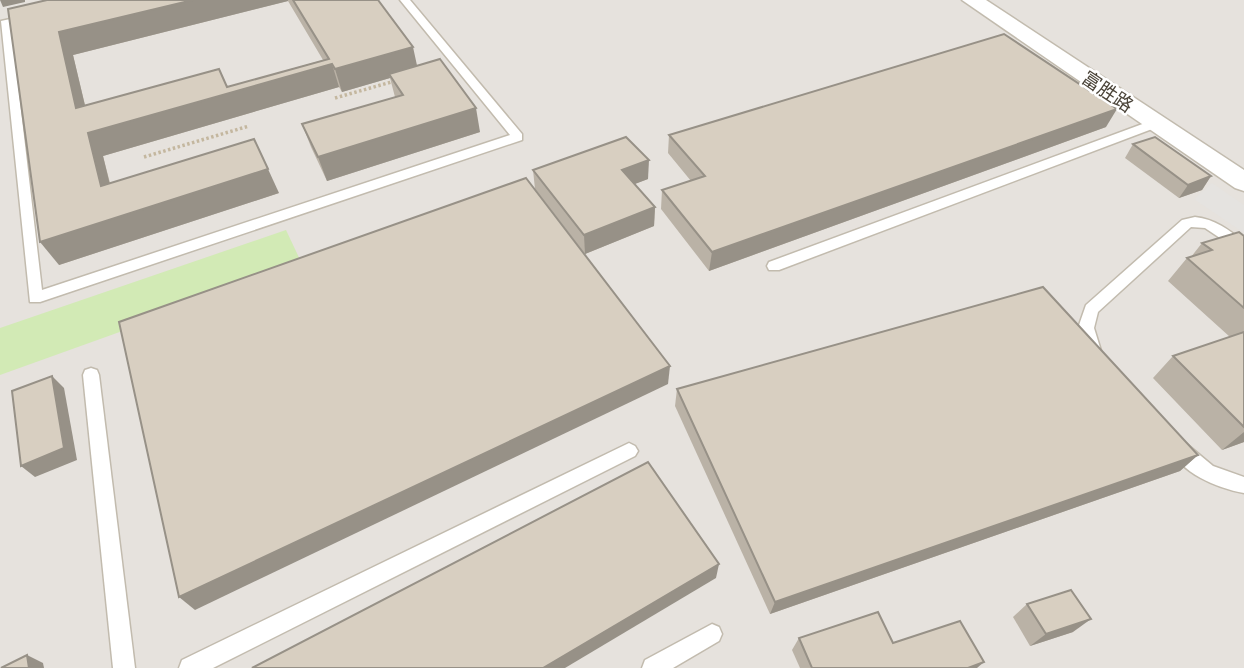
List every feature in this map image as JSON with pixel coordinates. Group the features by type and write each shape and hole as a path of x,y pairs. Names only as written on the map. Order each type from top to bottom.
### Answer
{"street":[{"name":"富胜路","path":"972,0 1244,182"}],"lane":[{"path":"42,15 5,23 35,298 518,137 405,0"},
{"path":"0,114 15,110"},
{"path":"774,267 1156,123"},
{"path":"1108,370 1091,351 1086,328 1091,309 1187,223 1196,220 1210,224 1244,249"},
{"path":"1228,237 1244,229"},
{"path":"92,375 124,668"},
{"path":"1168,437 1195,465 1231,483 1244,485"},
{"path":"190,668 629,451"},
{"path":"653,668 712,634"}],"path":[{"path":"335,98 396,80"},
{"path":"144,157 249,125"}],"shaded area":[{"path":"0,0 1244,0 1244,668 0,668"},
{"path":"1212,183 1244,205 1244,233 1194,199"}],"green space":[{"path":"286,230 303,266 0,375 0,328"}],"building":[{"path":"47,0 193,0 59,32 76,108 219,69 227,87 329,59 293,0 378,0 413,47 335,69 332,64 88,133 101,186 254,139 268,169 40,242 8,9"},
{"path":"1004,34 1117,109 712,252 662,190 705,176 669,135"},
{"path":"440,59 476,108 318,157 302,124 403,95 389,74"},
{"path":"626,137 649,160 622,170 655,207 584,235 533,170"},
{"path":"1155,137 1211,176 1188,185 1133,144"},
{"path":"526,178 670,366 179,597 119,322"},
{"path":"1239,232 1244,236 1244,308 1187,258 1212,250 1202,243"},
{"path":"1043,287 1198,455 775,602 677,389"},
{"path":"1244,332 1244,427 1173,356"},
{"path":"52,376 64,448 21,466 12,391"},
{"path":"648,462 719,564 543,668 252,668"},
{"path":"1071,590 1091,619 1046,634 1027,604"},
{"path":"878,612 893,643 960,621 984,662 968,668 812,668 799,638"},
{"path":"27,655 29,668 1,668"}]}
